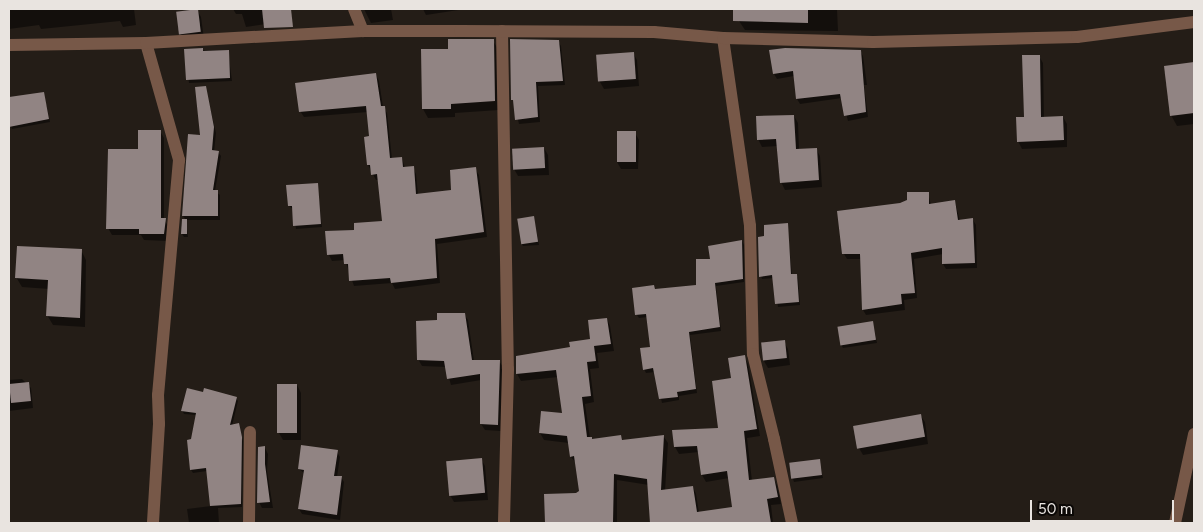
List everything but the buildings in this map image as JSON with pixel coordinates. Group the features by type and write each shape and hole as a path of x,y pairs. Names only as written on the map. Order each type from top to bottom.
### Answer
{"street":[{"path":"354,9 363,31"},
{"path":"9,45 146,44 363,31 654,32 723,38 873,42 1077,37 1194,22"},
{"path":"502,31 508,369 504,523"},
{"path":"723,38 750,226 753,354 792,523"},
{"path":"146,44 179,160 158,395 159,424 154,523"},
{"path":"249,523 250,432"},
{"path":"1175,523 1194,434"}]}
